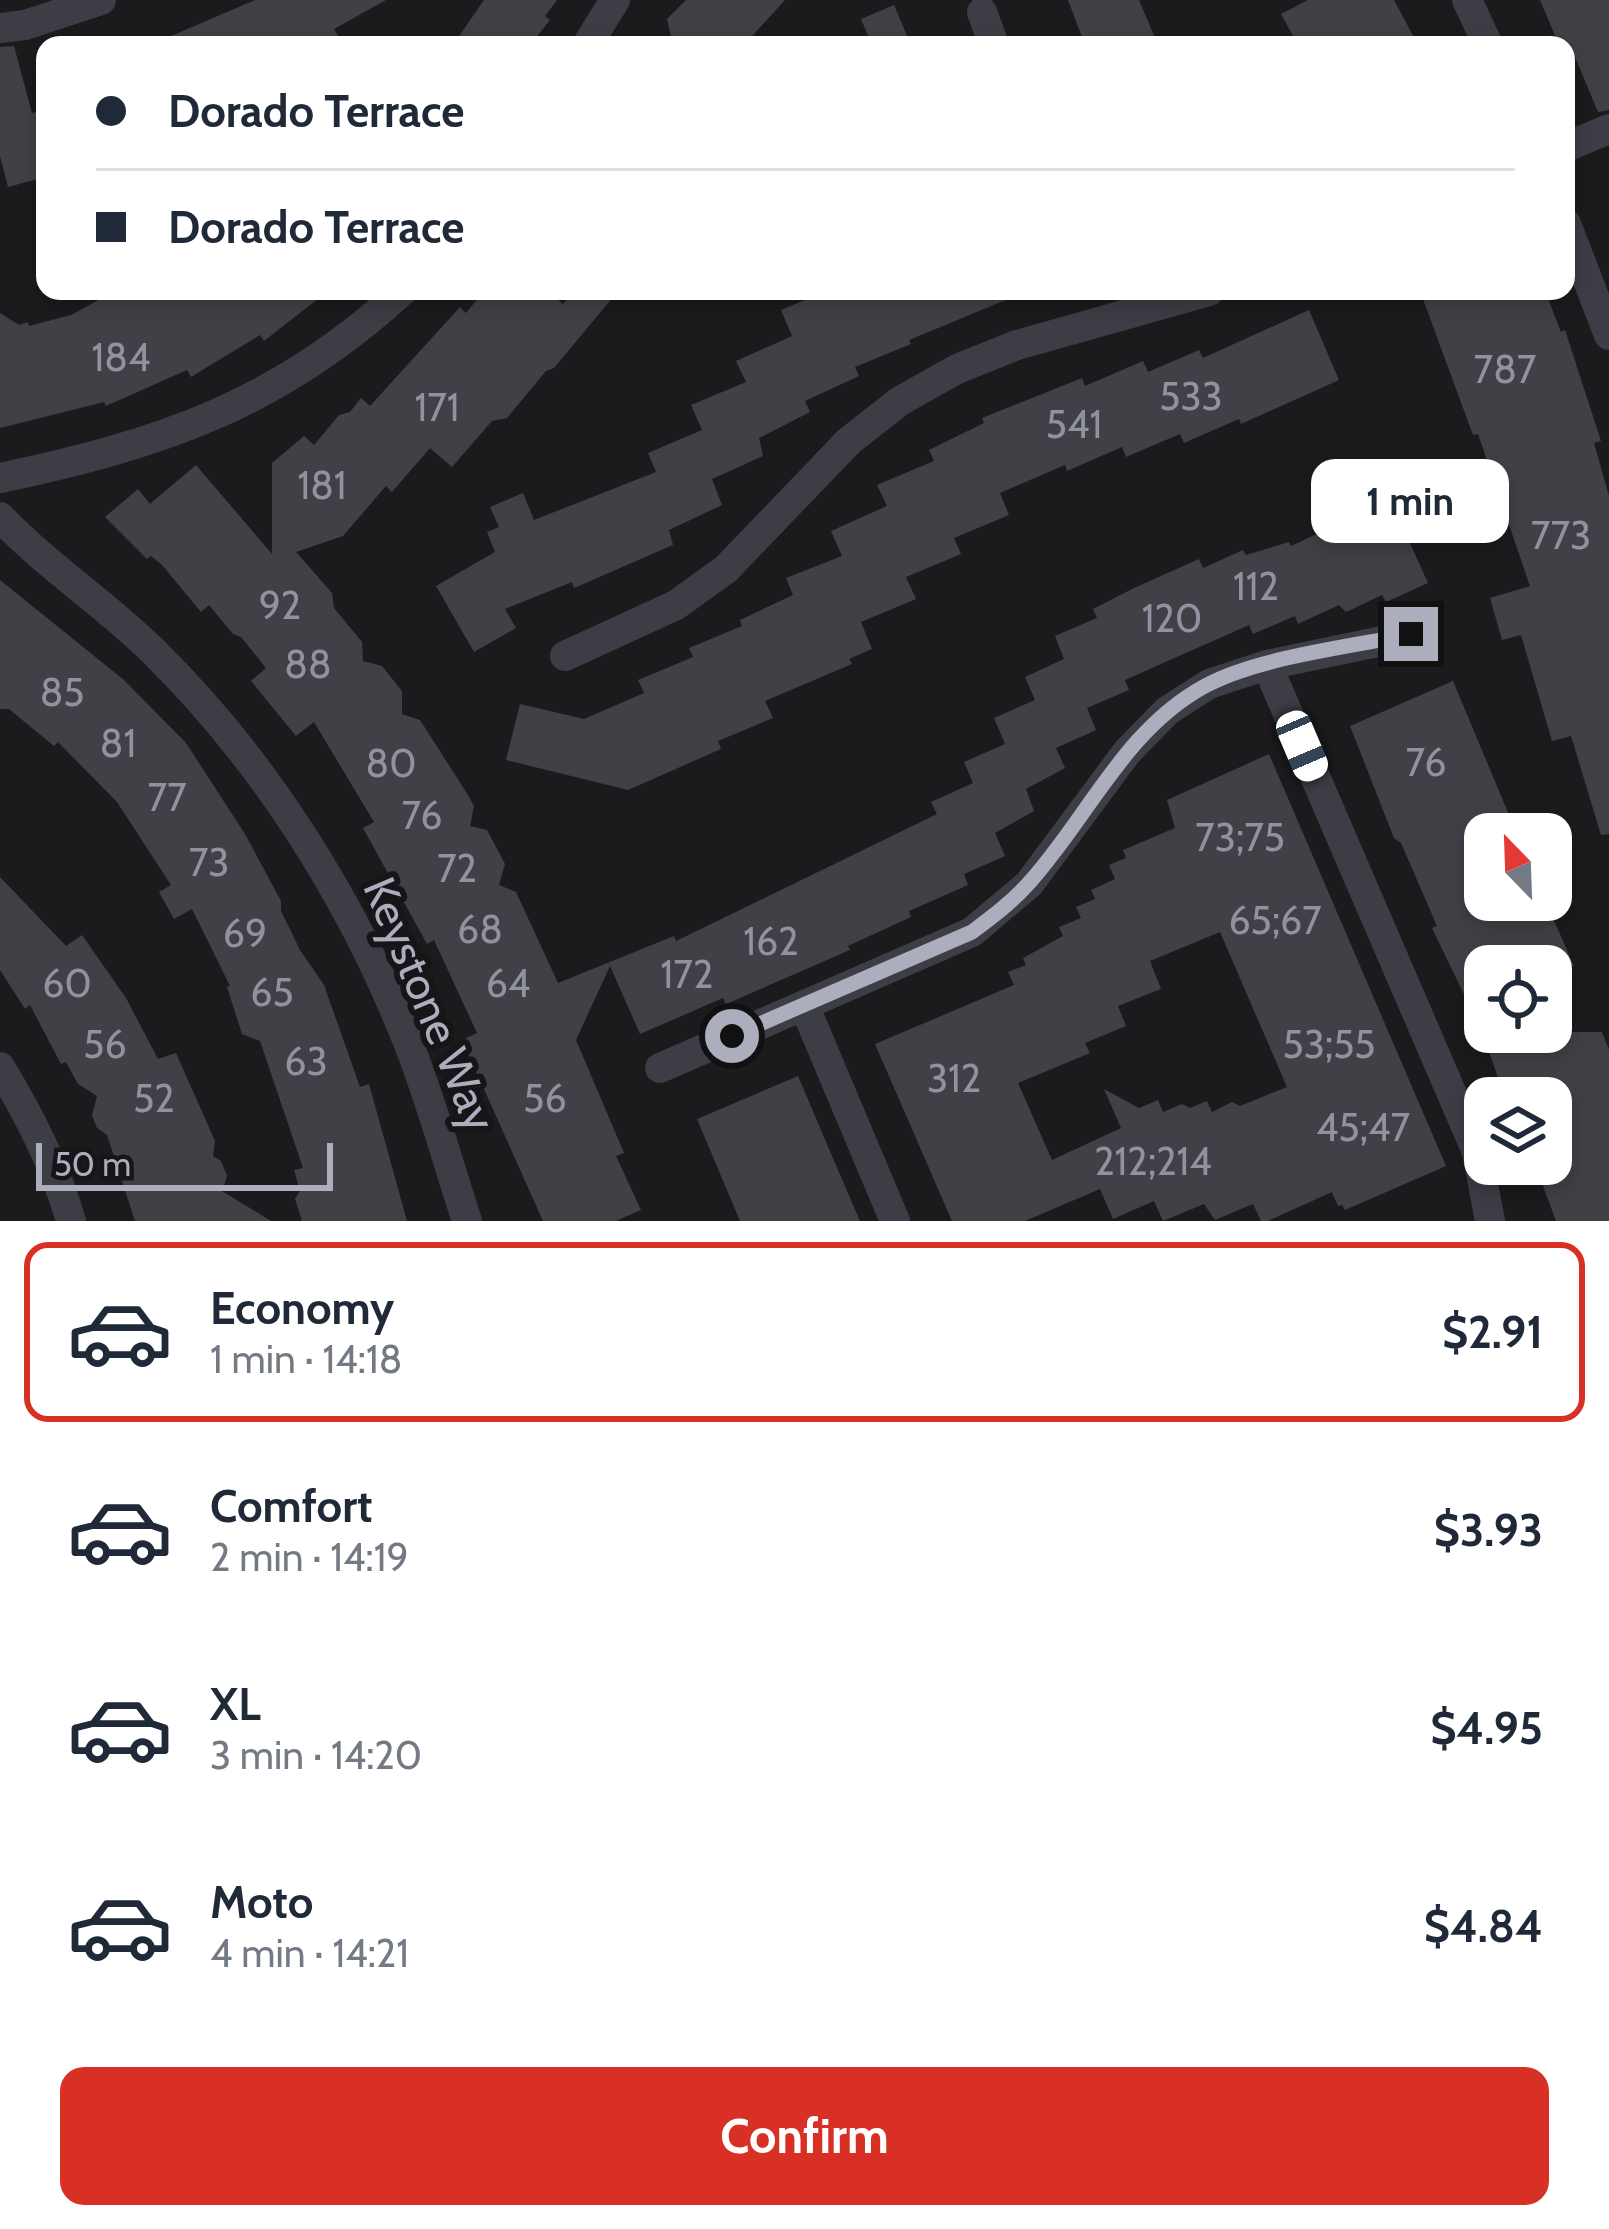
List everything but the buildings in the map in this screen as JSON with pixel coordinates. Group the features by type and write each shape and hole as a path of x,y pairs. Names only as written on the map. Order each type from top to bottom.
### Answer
{"street":[{"path":"0,28 25,25 101,0"},
{"path":"593,36 615,0"},
{"path":"1467,0 1484,36"},
{"path":"982,12 991,36"},
{"path":"1575,143 1609,129"},
{"path":"1575,247 1609,334"},
{"path":"0,478 157,440 229,410 299,370 364,326 392,300"},
{"path":"565,656 676,605 726,569 848,441 900,401 957,369 1103,305 1141,300"},
{"name":"Keystone Way","path":"0,518 151,649 259,772 305,841 379,974 410,1049 467,1221"},
{"path":"660,1068 972,932 1029,884 1127,752 1166,711 1208,684 1268,665 1411,634"},
{"path":"1268,665 1477,1153 1490,1221"},
{"path":"804,1005 895,1221"},
{"path":"0,1067 32,1120 62,1188 70,1221"}],"route":[{"path":"732,1036 972,932 1029,884 1127,752 1166,711 1208,684 1268,665 1411,634"}]}
